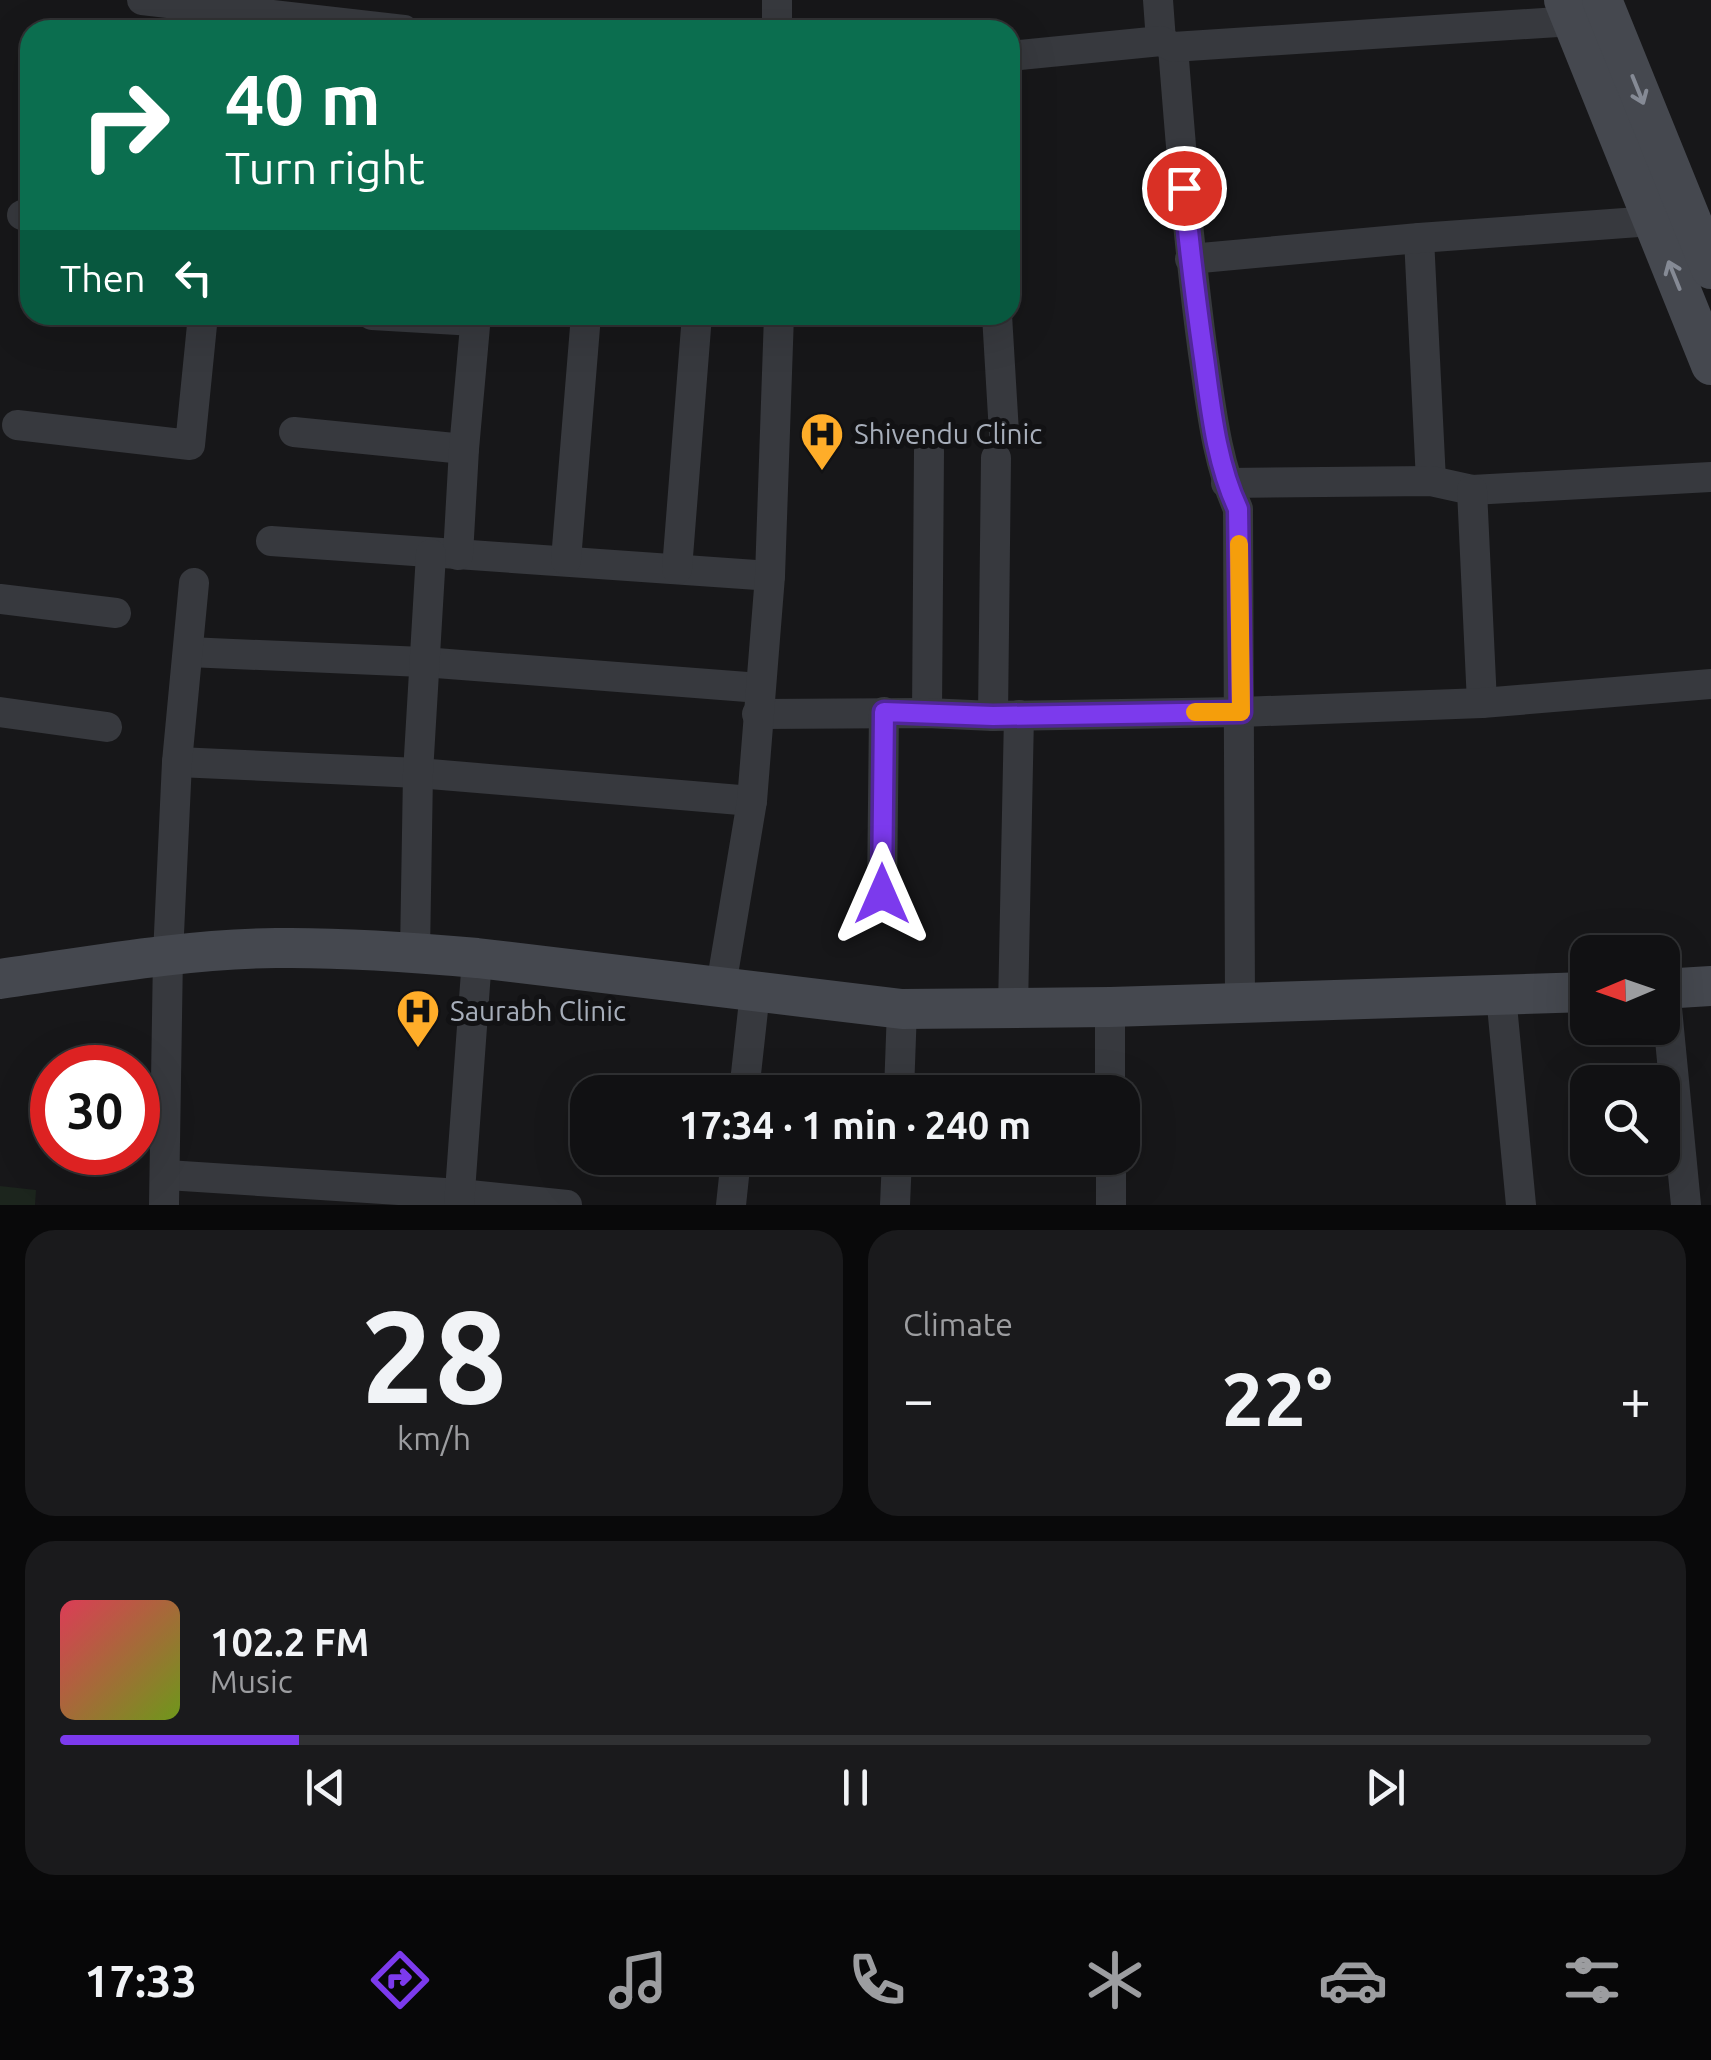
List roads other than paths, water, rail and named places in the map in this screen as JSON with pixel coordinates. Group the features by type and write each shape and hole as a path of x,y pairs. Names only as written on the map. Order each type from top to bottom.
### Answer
{"main road":[{"path":"1587,10 1652,221 1711,365"},
{"path":"1587,10 1711,269"},
{"path":"0,979 168,955 276,948 477,958 902,1009 1110,1008 1570,993"},
{"path":"1680,987 1711,986"}],"street":[{"path":"142,0 232,20"},
{"path":"1158,0 1167,44 1212,416 1226,484 1238,509 1240,1002"},
{"path":"1020,55 1587,10"},
{"path":"1190,259 1652,221"},
{"path":"1420,238 1431,481"},
{"path":"16,426 190,445 203,325"},
{"path":"415,952 423,662 464,449 475,325"},
{"path":"566,560 585,325"},
{"path":"677,569 696,325"},
{"path":"743,1075 738,989 770,576 779,325"},
{"path":"998,325 1013,1008"},
{"path":"294,432 464,449"},
{"path":"927,713 929,450"},
{"path":"1226,484 1431,481 1472,490 1711,477"},
{"path":"1472,490 1482,703"},
{"path":"271,541 770,576"},
{"path":"194,583 177,762 168,955 166,1190 567,1205"},
{"path":"0,599 116,613"},
{"path":"188,652 423,662 758,701 884,712 1006,716 1482,703 1711,684"},
{"path":"0,712 107,727"},
{"path":"882,894 884,712"},
{"path":"177,762 418,773 752,801"},
{"path":"459,1200 477,958"},
{"path":"1501,995 1521,1205"},
{"path":"1110,1008 1110,1075"},
{"path":"900,1075 902,1009"},
{"path":"1670,1045 1686,1205"},
{"path":"731,1205 734,1175"},
{"path":"895,1205 896,1175"},
{"path":"1111,1175 1111,1205"}],"place":[{"name":"Shivendu Clinic","path":"822,472"},
{"name":"Saurabh Clinic","path":"418,1049"}]}
